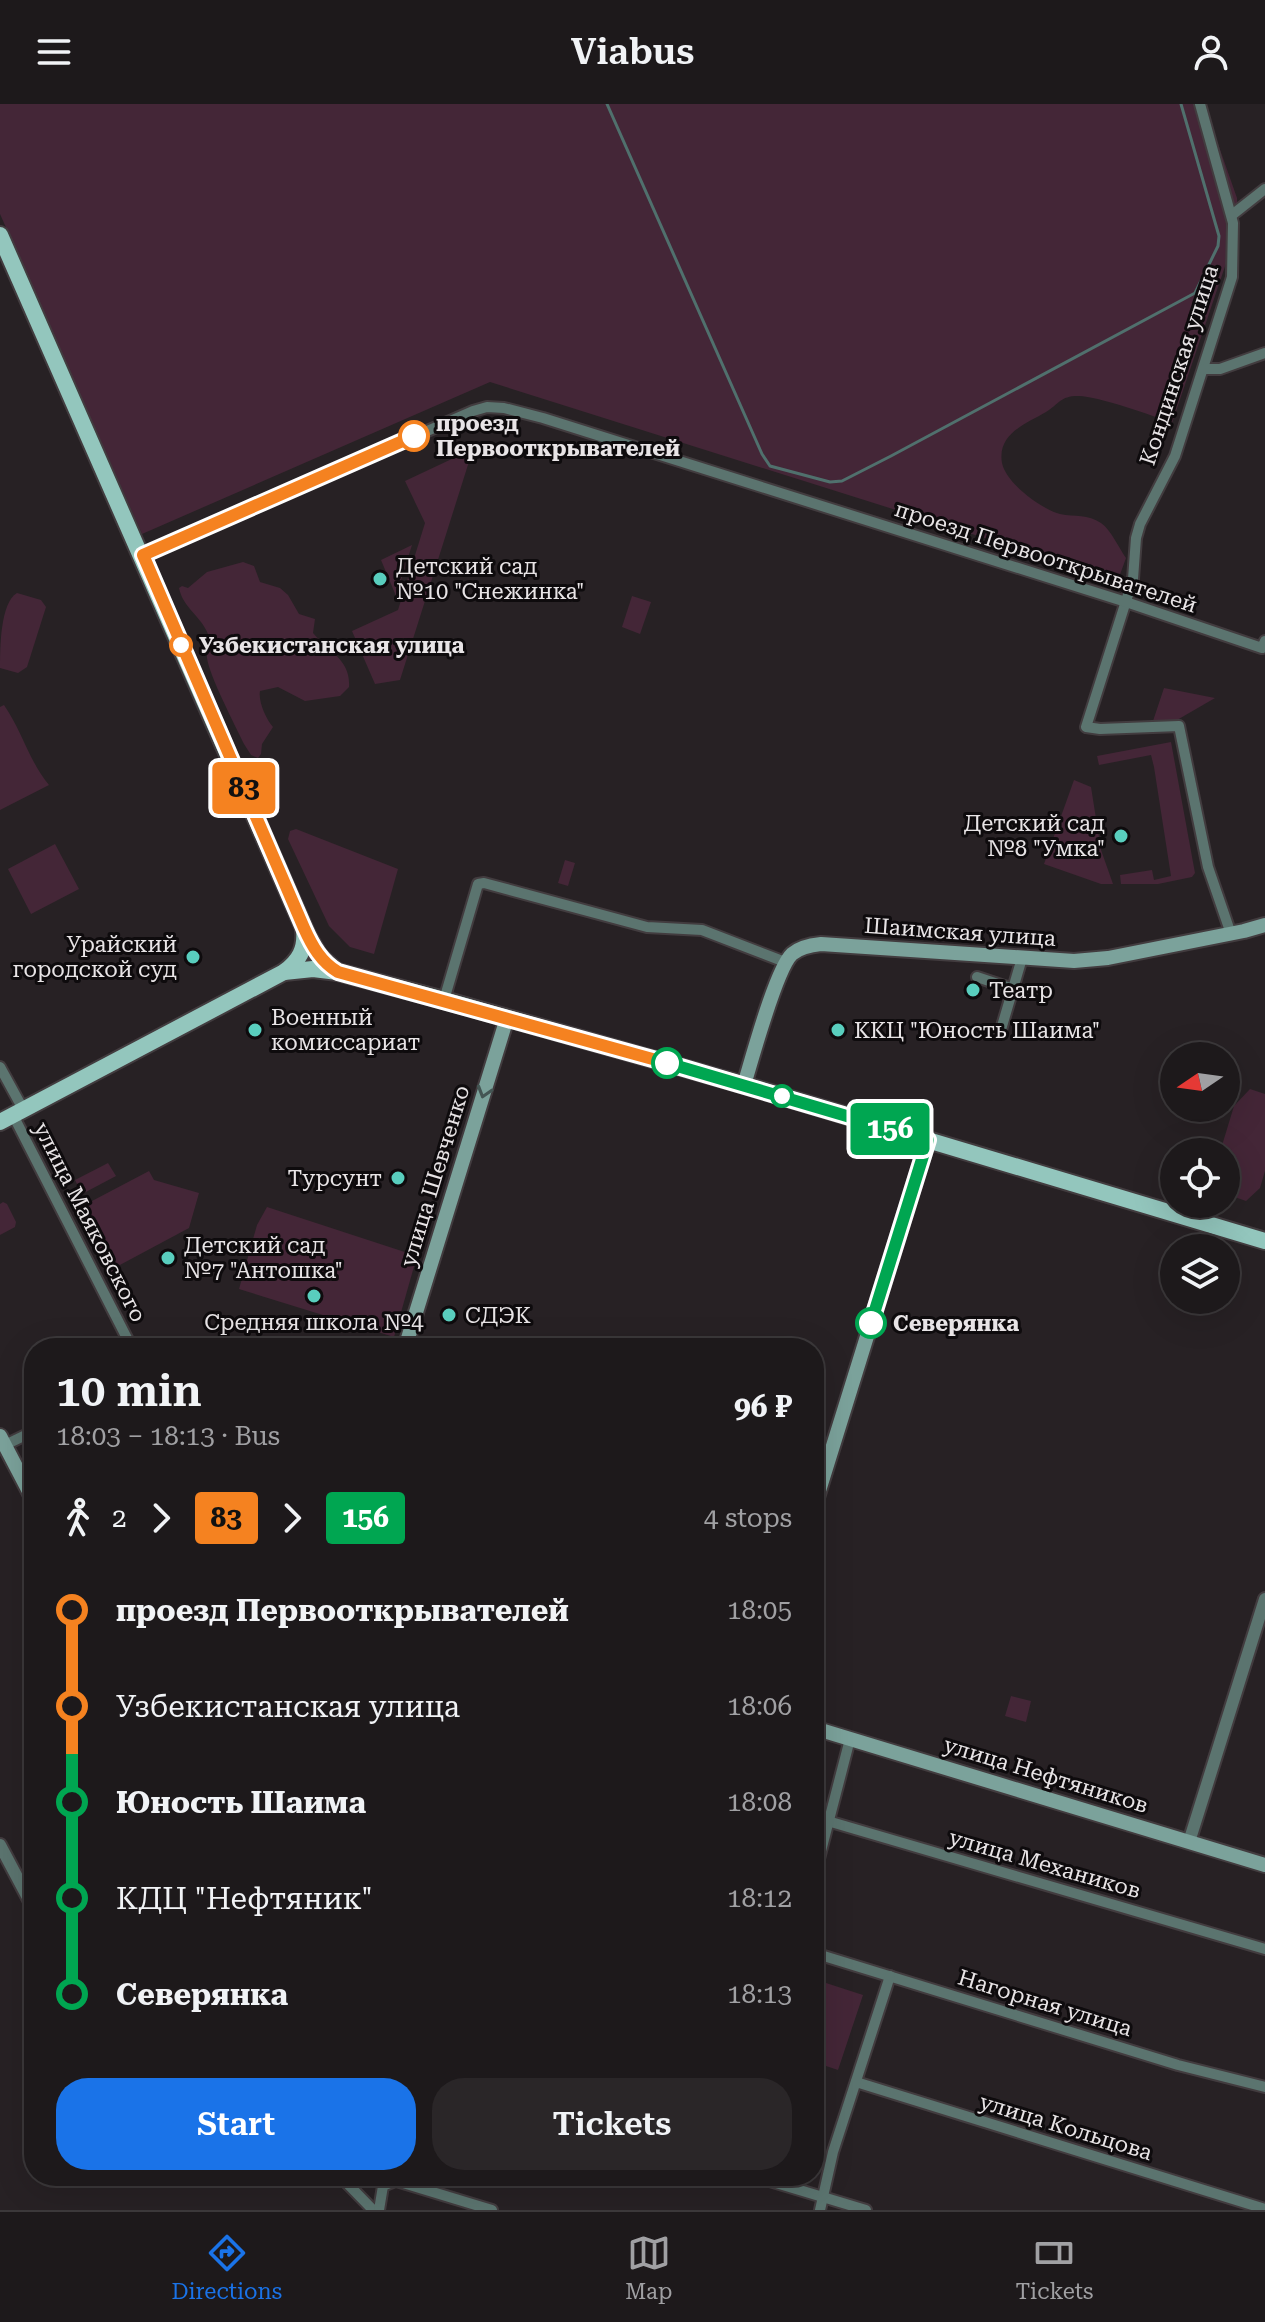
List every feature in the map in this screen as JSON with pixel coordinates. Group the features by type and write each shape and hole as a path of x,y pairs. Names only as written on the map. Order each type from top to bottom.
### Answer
{"main road":[{"path":"0,235 143,555 304,928 319,956 338,972"},
{"name":"Шаимская улица","path":"785,962 800,948 821,944 1086,960 1265,925"},
{"path":"12,1115 284,972 300,956 304,928"},
{"path":"744,1085 785,962"},
{"path":"284,972 313,969 338,972 444,1000 744,1085 1265,1241"},
{"name":"улица Шевченко","path":"408,1338 507,1018"},
{"path":"824,1475 928,1140"},
{"path":"2,1443 24,1483"},
{"name":"улица Нефтяников","path":"824,1731 1265,1865"}],"street":[{"name":"Кондинская улица","path":"1200,104 1232,215 1232,277 1175,456 1140,524 1133,579 1086,727 1179,726 1208,867 1231,934"},
{"path":"1232,215 1265,189"},
{"path":"1204,369 1220,369 1265,353"},
{"name":"проезд Первооткрывателей","path":"143,555 473,411 494,407 543,418 1264,644"},
{"path":"444,1000 478,884 484,883 647,927 702,930 785,962"},
{"path":"1000,1033 1022,958"},
{"path":"977,977 1013,989"},
{"name":"улица Маяковского","path":"0,1067 12,1115 127,1338"},
{"path":"2,1443 24,1435"},
{"path":"1189,1842 1265,1599"},
{"path":"824,1837 850,1739"},
{"name":"улица Механиков","path":"824,1820 1265,1949"},
{"path":"0,1845 24,1890"},
{"name":"Нагорная улица","path":"824,1956 1178,2065 1265,2087"},
{"path":"820,2210 833,2152 890,1976"},
{"name":"улица Кольцова","path":"856,2082 1265,2209"},
{"path":"350,2186 373,2210"},
{"path":"379,2210 383,2186"},
{"path":"413,2186 492,2210"},
{"path":"786,2186 866,2210"}],"shaded area":[{"path":"0,104 1204,104 1237,198 1238,228 1172,423 1110,402 1072,396 1022,426 1004,444 1002,463 1005,471 1025,494 1052,511 1091,518 1108,530 1126,558 1118,580 490,382 142,534 0,214"},
{"path":"473,449 400,680 375,684 352,631 398,610 425,523 405,481"},
{"path":"412,545 396,596 381,560"},
{"path":"243,562 254,566 260,582 280,588 288,595 299,614 315,619 313,633 343,663 349,678 349,687 340,696 305,701 278,687 260,691 263,710 273,727 262,744 258,758 251,755 244,744 223,700 207,658 208,634 184,601 179,588 188,588 207,572"},
{"path":"17,593 41,600 46,607 27,667 18,673 0,668 4,616 11,598"},
{"path":"632,596 651,602 640,634 622,627"},
{"path":"1164,688 1215,698 1177,720 1153,721"},
{"path":"4,705 49,785 0,810 0,707"},
{"path":"1171,742 1195,873 1192,877 1158,884 1121,884 1120,875 1152,870 1154,880 1171,876 1154,767 1151,755 1099,765 1097,756"},
{"path":"1074,780 1091,787 1101,850 1113,884 1101,884 1044,864"},
{"path":"296,829 398,869 374,954 350,947 329,926 288,839 290,831"},
{"path":"55,844 79,889 31,914 8,869"},
{"path":"565,860 575,863 568,886 558,883"},
{"path":"1250,1089 1265,1094 1265,1171 1260,1188 1246,1201 1240,1199 1240,1138 1224,1138 1229,1122 1240,1122 1240,1100"},
{"path":"108,1163 116,1176 82,1194 75,1180"},
{"path":"149,1171 154,1180 199,1193 189,1228 118,1266 121,1272 109,1278 73,1211"},
{"path":"3,1202 16,1222 15,1227 0,1235 0,1204"},
{"name":"Средняя школа №4","path":"267,1207 417,1256 394,1337 239,1289 257,1225"},
{"path":"1011,1696 1031,1701 1026,1722 1005,1716"},
{"path":"826,1983 863,1995 838,2070 824,2065"}],"waterway":[{"path":"607,104 762,454 770,466 830,482 842,481 891,456 1195,293 1218,246 1219,236 1181,104"}],"bus line":[{"name":"83","path":"414,436 143,555 304,928 325,963 338,972 667,1063"},
{"name":"156","path":"667,1063 928,1140 871,1323"}],"place":[{"name":"проезд Первооткрывателей","path":"414,436"},
{"name":"Детский сад №10 \"Снежинка\"","path":"380,579"},
{"name":"Узбекистанская улица","path":"181,645"},
{"name":"Детский сад №8 \"Умка\"","path":"1121,836"},
{"name":"Урайский городской суд","path":"193,957"},
{"name":"Театр","path":"973,990"},
{"name":"Военный комиссариат","path":"255,1030"},
{"name":"ККЦ \"Юность Шаима\"","path":"838,1030"},
{"name":"Турсунт","path":"398,1178"},
{"name":"Детский сад №7 \"Антошка\"","path":"168,1258"},
{"name":"Средняя школа №4","path":"314,1296"},
{"name":"СДЭК","path":"449,1315"},
{"name":"Северянка","path":"871,1323"}]}
